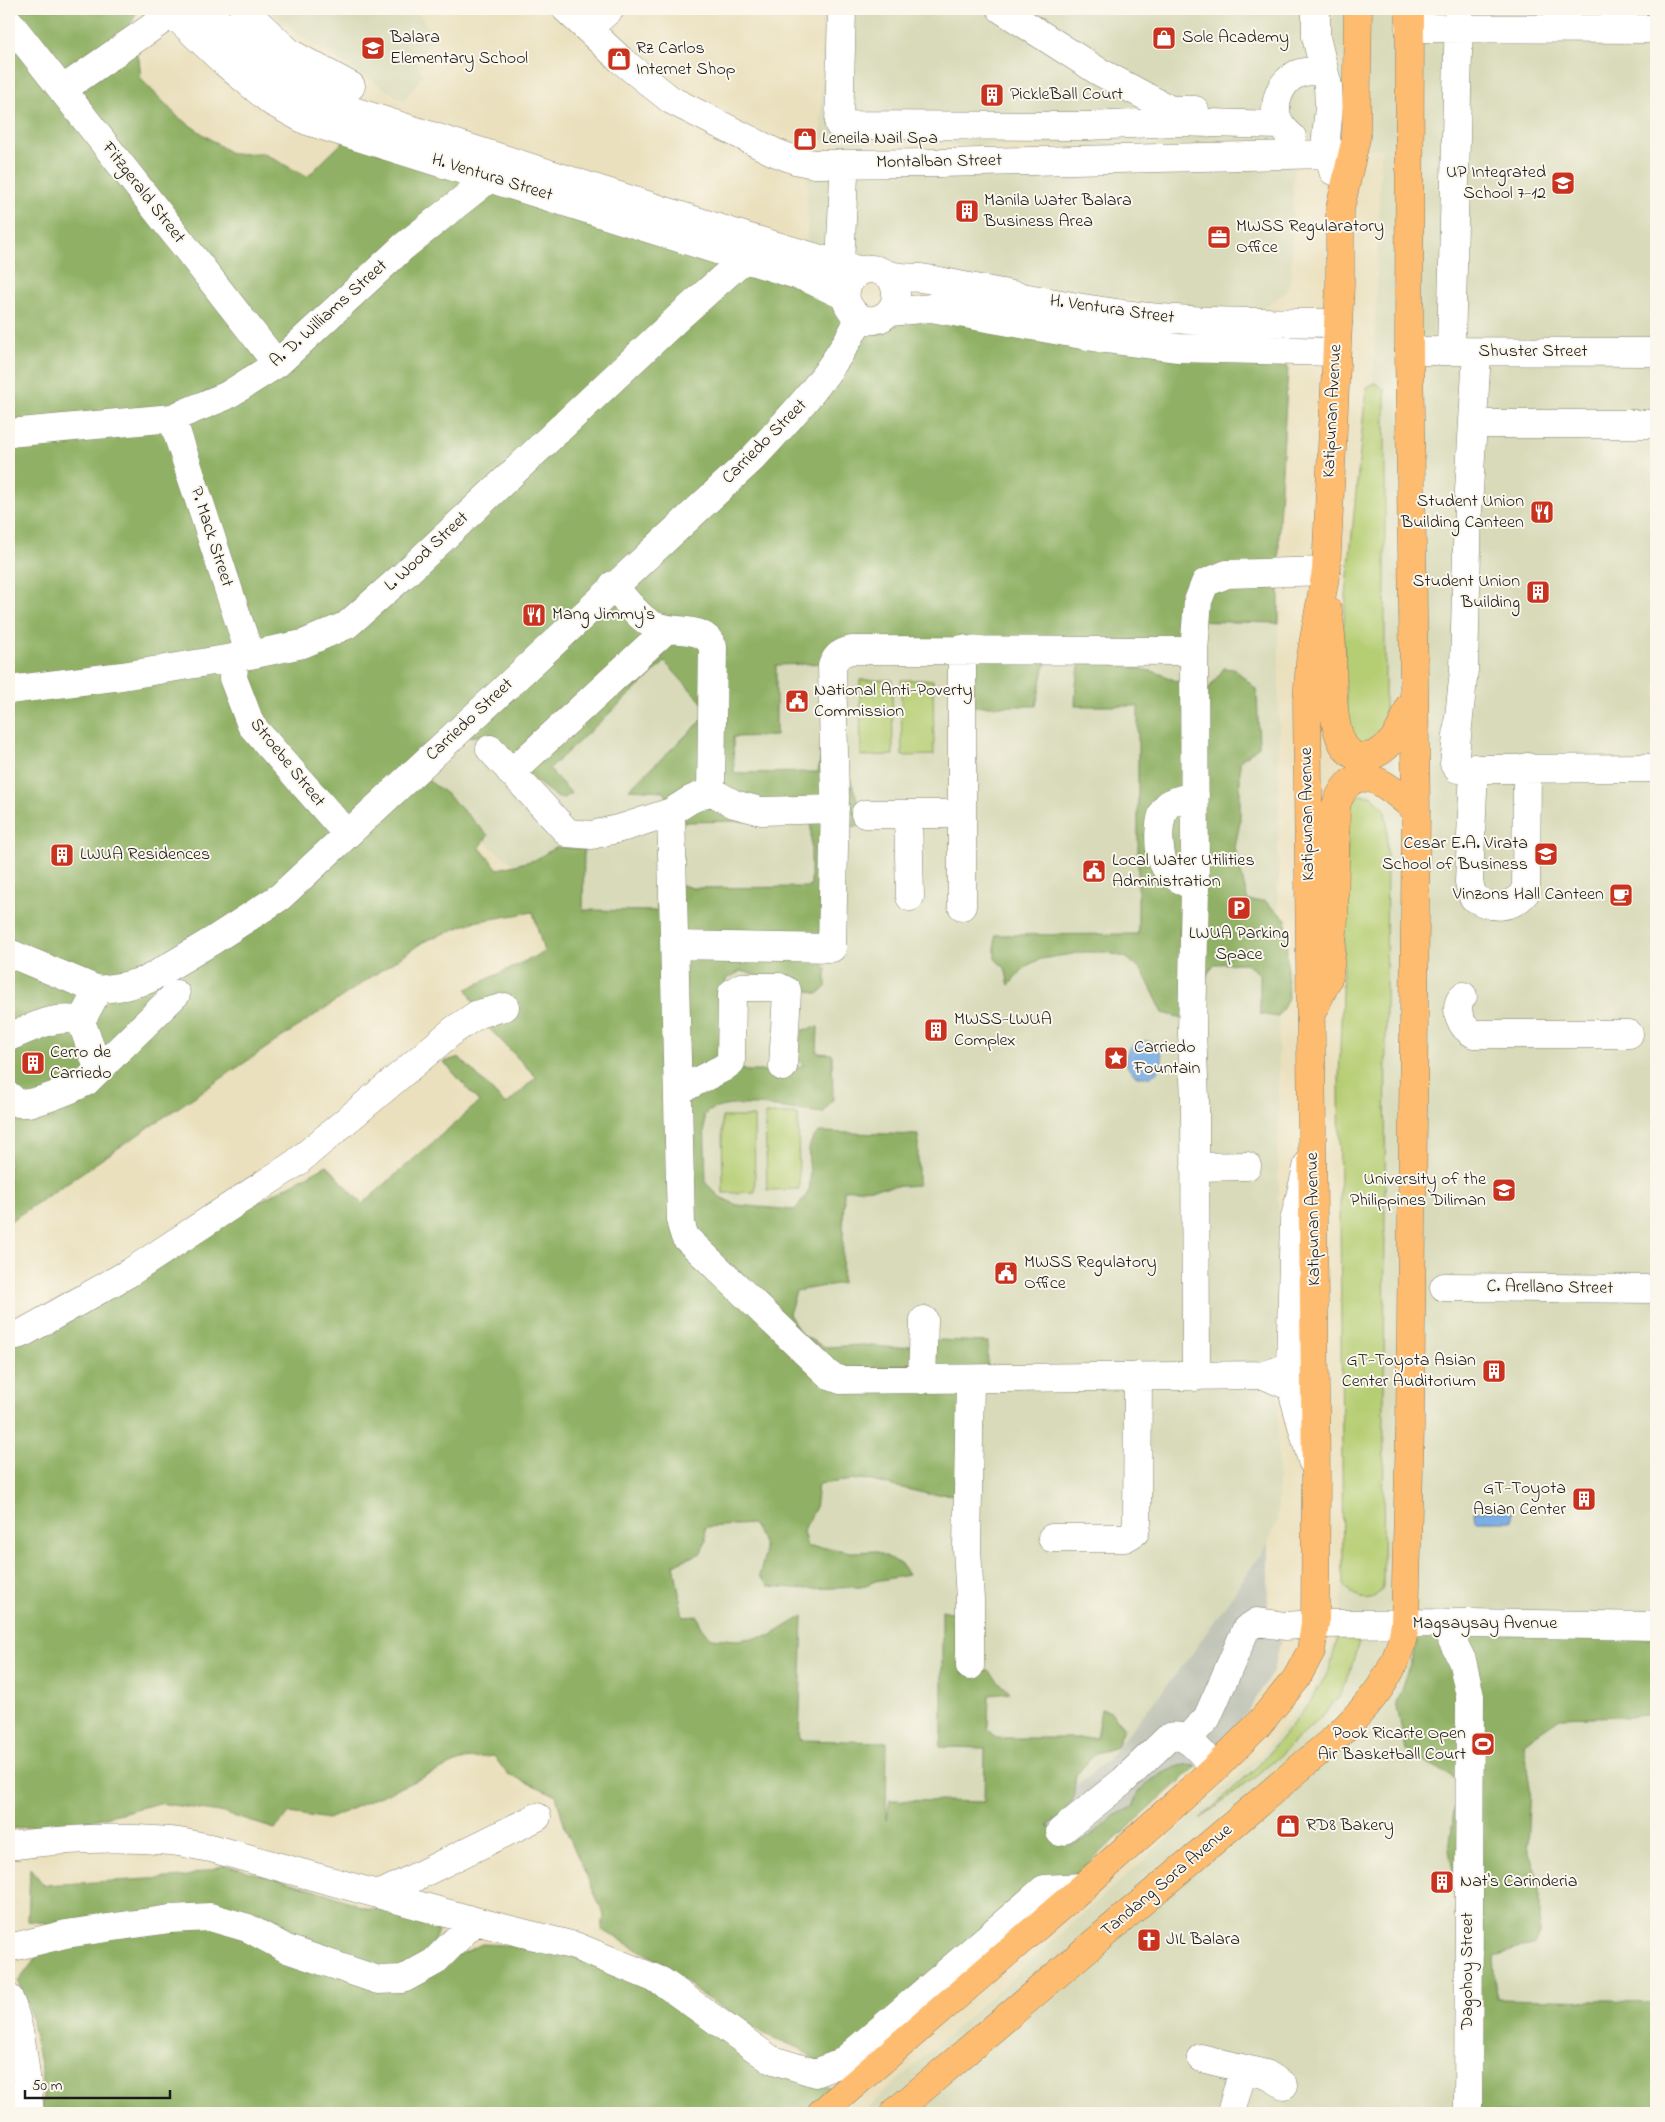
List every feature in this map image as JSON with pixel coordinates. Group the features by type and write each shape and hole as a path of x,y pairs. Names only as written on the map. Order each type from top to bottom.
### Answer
{"main road":[{"name":"Katipunan Avenue","path":"1315,1624 1316,1476 1307,701 1310,662 1326,576 1338,324 1340,209 1356,138 1358,9"},
{"path":"1405,1624 1410,1428 1416,810 1409,351 1409,18"},
{"path":"1326,576 1336,728 1345,747 1352,754 1360,757 1377,753 1386,747 1395,738 1414,696"},
{"path":"1311,1016 1329,976 1334,918 1336,805 1341,790 1359,778 1374,779 1387,786 1416,810"},
{"path":"821,2113 1083,1887 1216,1768 1257,1726 1296,1679 1311,1651 1315,1624"},
{"name":"Tandang Sora Avenue","path":"894,2113 1336,1737 1362,1712 1380,1689 1403,1642 1405,1624"}],"street":[{"name":"H. Ventura Street","path":"204,9 278,75 306,93 332,104 495,167 749,249 850,268"},
{"path":"243,9 290,53 351,86"},
{"name":"Montalban Street","path":"566,9 621,60 671,100 774,152 794,160 814,164 940,163 1328,146"},
{"path":"588,28 610,9"},
{"path":"842,9 839,125 1088,126 1174,116 1283,125 1328,146"},
{"path":"1002,9 1098,71 1174,116"},
{"path":"1316,9 1316,37 1328,93 1328,146 1340,209"},
{"name":"H. Ventura Street","path":"173,10 224,62 272,102 307,121 495,167"},
{"path":"62,90 173,10"},
{"path":"1409,18 1487,19 1656,29"},
{"path":"1459,19 1464,352 1473,424 1468,508 1464,670 1454,764 1458,768 1656,768"},
{"name":"Fitzgerald Street","path":"9,22 277,364"},
{"path":"1283,125 1277,97 1286,83 1299,73 1323,70"},
{"name":"A. D. Williams Street","path":"9,433 172,418 226,396 277,364 403,247 495,167"},
{"path":"844,175 850,268 845,296 850,309 860,318 877,320 890,312 895,305 897,289 889,275 876,269 850,268"},
{"name":"H. Ventura Street","path":"749,249 845,296"},
{"name":"L. Wood Street","path":"9,690 122,676 242,656 303,644 347,624 404,575 749,249"},
{"name":"H. Ventura Street","path":"889,275 920,278 1096,310 1155,317 1338,324"},
{"name":"H. Ventura Street","path":"890,312 931,308 1118,341 1178,348 1336,352"},
{"name":"Carriedo Street","path":"98,990 147,980 280,897 752,458 812,394 848,342 860,318"},
{"name":"Shuster Street","path":"1409,351 1656,352"},
{"name":"P. Mack Street","path":"172,418 242,656"},
{"path":"1473,424 1656,424"},
{"path":"1196,1377 1192,1033 1195,888 1194,650 1198,601 1205,584 1227,574 1326,576"},
{"path":"614,585 633,609 652,624 703,634 710,640 713,647 711,791"},
{"path":"511,773 667,628"},
{"path":"675,945 832,948 835,809 832,666 835,658 843,652 852,650 962,649 1194,650"},
{"path":"962,649 962,906"},
{"name":"Stroebe Street","path":"242,656 233,678 252,725 346,834"},
{"path":"490,749 568,833 592,835 625,827 671,812 690,800 711,791"},
{"path":"1474,768 1469,882 1473,897 1484,904 1507,906 1519,901 1526,892 1527,767"},
{"path":"711,791 734,804 761,811 835,809"},
{"path":"1195,795 1169,804 1162,812 1159,837 1161,859 1166,869 1195,888"},
{"path":"671,812 681,1224 685,1237 830,1376 841,1380 1196,1377 1264,1375 1290,1367 1294,1221 1313,1145"},
{"path":"865,814 962,814"},
{"path":"908,814 910,897"},
{"path":"9,954 98,990 81,1021 98,1068"},
{"path":"678,1091 728,1066 731,1062 732,993 741,987 780,987 787,991 783,1067"},
{"path":"9,1096 17,1103 30,1103 72,1089 86,1082 98,1068 176,994"},
{"path":"1463,996 1459,1000 1457,1009 1465,1027 1474,1034 1629,1034"},
{"path":"9,1337 21,1334 129,1272 296,1163 454,1030 478,1014 505,1007"},
{"path":"9,1037 57,1018 70,1018 81,1021"},
{"path":"1195,1167 1247,1166"},
{"name":"C. Arellano Street","path":"1444,1286 1656,1288"},
{"path":"922,1380 924,1320"},
{"path":"1264,1375 1291,1387 1316,1476"},
{"path":"1052,1538 1125,1538 1133,1534 1136,1529 1138,1376"},
{"path":"970,1380 967,1550 970,1600 970,1666"},
{"name":"Magsaysay Avenue","path":"1188,1738 1207,1718 1246,1629 1257,1622 1285,1626 1315,1624 1656,1626"},
{"name":"Dagohoy Street","path":"1444,1624 1462,1660 1470,1696 1468,2113"},
{"path":"1060,1832 1123,1781 1169,1736 1179,1735 1188,1738 1216,1768"},
{"path":"381,1894 537,1817"},
{"path":"9,1846 37,1842 102,1840 171,1841 211,1848 475,1921 575,1946 661,1981 770,2059 815,2073 840,2063 1044,1889 1083,1887"},
{"path":"9,1948 66,1934 170,1919 210,1917 248,1928 288,1949 378,1980 403,1979 434,1962 475,1921"},
{"path":"9,1998 14,2011 27,2082 30,2113"},
{"path":"1201,2058 1266,2074 1284,2085"},
{"path":"1231,2113 1243,2069"}],"shaded area":[{"name":"Balara Elementary School","path":"268,9 414,9 437,37 415,59 423,75 404,101 299,35"},
{"name":"University of the Philippines Diliman","path":"822,9 1656,9 1656,2113 861,2113 1260,1756 1313,1690 1341,1624 1360,757 1381,149 1316,147 1316,150 825,143 825,140 821,140"},
{"path":"1294,161 1291,279 1285,293 1265,306 1241,308 1178,306 1126,299 941,273 807,243 807,168"},
{"name":"MWSS-LWUA Complex","path":"1279,522 1278,1519 1268,1543 1191,1655 1106,1760 1034,1820 886,1823 886,1742 660,1738 640,1252 622,946 417,791 643,570"},
{"path":"1268,1543 1268,1623 1282,1623 1280,1644 1273,1671 1251,1707 1224,1740 1076,1873 1034,1820 1107,1760 1191,1655"}],"green space":[{"path":"9,9 107,9 137,11 126,35 139,59 141,79 178,117 232,154 263,153 307,177 344,141 824,294 844,319 855,345 870,333 917,318 1281,356 1288,368 1279,522 1279,623 1184,621 1183,640 1055,641 1044,668 1036,706 965,706 962,649 857,662 776,665 776,736 733,737 734,773 818,772 822,753 844,762 859,805 860,826 839,827 817,953 826,969 826,987 818,994 741,971 726,979 722,1056 746,1071 768,1071 803,1066 795,1052 803,1030 818,1027 817,1053 832,1054 833,1099 823,1113 760,1105 743,1105 714,1109 704,1115 706,1183 720,1197 737,1205 795,1210 809,1190 810,1145 813,1138 819,1132 918,1135 918,1185 844,1190 842,1283 796,1291 789,1314 801,1335 825,1347 862,1345 897,1348 940,1340 988,1342 987,1391 978,1399 975,1495 928,1494 863,1479 818,1484 815,1509 803,1531 807,1547 851,1552 876,1551 901,1564 908,1575 875,1581 861,1587 806,1589 769,1586 759,1576 764,1549 761,1538 752,1524 705,1527 706,1540 701,1553 674,1564 683,1617 698,1616 701,1628 712,1638 736,1640 770,1636 803,1616 799,1740 887,1742 886,1820 890,1800 984,1802 985,1748 940,1747 942,1735 942,1610 955,1613 963,1654 963,1674 988,1670 1010,1693 989,1695 988,1728 996,1738 1096,1738 1101,1709 1111,1712 1124,1728 1117,1747 1096,1753 1076,1775 1073,1799 1065,1812 1048,1826 1071,1845 1090,1837 1114,1816 1134,1806 1139,1791 1150,1781 1166,1771 1183,1765 1197,1766 855,2073 813,2059 799,2048 764,2034 697,1992 667,1965 602,1930 604,1915 565,1828 556,1795 507,1774 494,1756 465,1759 328,1819 290,1813 275,1829 220,1812 159,1803 98,1819 9,1829 9,1319 20,1319 247,1208 327,1165 362,1204 479,1102 444,1062 459,1057 506,1105 536,1077 484,1023 467,989 544,952 533,912 473,922 423,942 9,1222","holes":["665,662 711,712 629,789 663,791 684,822 811,820 811,887 692,888 682,885 658,889 657,911 583,910 584,849 556,847 535,860 498,869 480,848 488,835 448,795 421,775 411,759 421,746 442,758 460,737 494,735 510,751 518,756 524,772 558,798 565,798 571,793 549,769"]},
{"path":"1375,383 1385,390 1385,719 1382,733 1376,744 1353,742 1347,726 1343,628 1366,388"},
{"path":"1103,662 1156,672 1183,684 1207,691 1224,668 1235,669 1257,690 1259,746 1240,761 1240,822 1235,848 1248,901 1265,901 1286,919 1288,999 1278,1017 1260,1014 1260,974 1245,963 1214,964 1202,982 1207,999 1186,1019 1163,1013 1143,972 1127,958 1106,952 1084,952 1041,959 1026,966 1009,985 1005,968 995,959 995,935 1138,934 1138,706 1075,706 1076,684 1080,663"},
{"path":"860,680 892,680 893,755 861,756"},
{"path":"901,680 933,680 934,755 902,756"},
{"path":"1359,795 1372,796 1384,808 1387,823 1383,1587 1374,1597 1369,1598 1358,1597 1343,1585 1339,1080 1348,819 1351,804"},
{"path":"765,1114 798,1114 799,1189 767,1190"},
{"path":"722,1117 754,1117 755,1192 723,1193"},
{"path":"1421,1632 1656,1638 1656,1715 1560,1718 1523,1743 1530,1788 1527,1846 1540,1884 1540,1933 1535,1944 1494,1956 1497,1999 1656,2002 1656,2113 1475,2113 1476,1996 1449,1850 1458,1780 1406,1750 1396,1703"},
{"path":"1338,1636 1359,1641 1350,1672 1339,1696 1326,1712 1273,1762 1200,1819 1260,1764 1309,1704 1330,1669"},
{"path":"225,1865 317,1890 369,1909 400,1910 444,1921 428,1952 459,1955 482,1944 508,1945 568,1955 621,1972 752,2056 770,2075 811,2079 834,2090 813,2113 40,2113 44,2091 42,2075 30,2010 18,1982 39,1954 47,1949 47,1923 28,1921 30,1868 44,1885 184,1877"}],"water":[{"name":"Carriedo Fountain","path":"1144,1041 1151,1042 1157,1046 1161,1052 1161,1066 1157,1072 1151,1076 1144,1077 1137,1076 1131,1072 1127,1066 1126,1059 1127,1052 1131,1046 1137,1042"},
{"path":"1474,1511 1512,1511 1512,1521 1475,1521"}],"place":[{"name":"Sole Academy","path":"1164,38"},
{"name":"Balara Elementary School","path":"373,48"},
{"name":"Rz Carlos Internet Shop","path":"619,59"},
{"name":"PickleBall Court","path":"992,95"},
{"name":"Leneila Nail Spa","path":"805,139"},
{"name":"UP Integrated School 7-12","path":"1563,183"},
{"name":"Manila Water Balara Business Area","path":"967,211"},
{"name":"MWSS Regularatory Office","path":"1219,237"},
{"name":"Student Union Building Canteen","path":"1542,512"},
{"name":"Student Union Building","path":"1538,592"},
{"name":"Mang Jimmy's","path":"534,615"},
{"name":"National Anti-Poverty Commission","path":"797,701"},
{"name":"Cesar E.A. Virata School of Business","path":"1546,854"},
{"name":"LWUA Residences","path":"62,855"},
{"name":"Local Water Utilities Administration","path":"1094,871"},
{"name":"Vinzons Hall Canteen","path":"1621,895"},
{"name":"LWUA Parking Space","path":"1239,908"},
{"name":"MWSS-LWUA Complex","path":"936,1030"},
{"name":"Carriedo Fountain","path":"1116,1058"},
{"name":"Cerro de Carriedo","path":"33,1063"},
{"name":"University of the Philippines Diliman","path":"1504,1190"},
{"name":"MWSS Regulatory Office","path":"1006,1273"},
{"name":"GT-Toyota Asian Center Auditorium","path":"1494,1371"},
{"name":"GT-Toyota Asian Center","path":"1584,1499"},
{"name":"Pook Ricarte Open Air Basketball Court","path":"1483,1744"},
{"name":"RD8 Bakery","path":"1288,1826"},
{"name":"Nat's Carinderia","path":"1442,1882"},
{"name":"JIL Balara","path":"1149,1940"}]}
